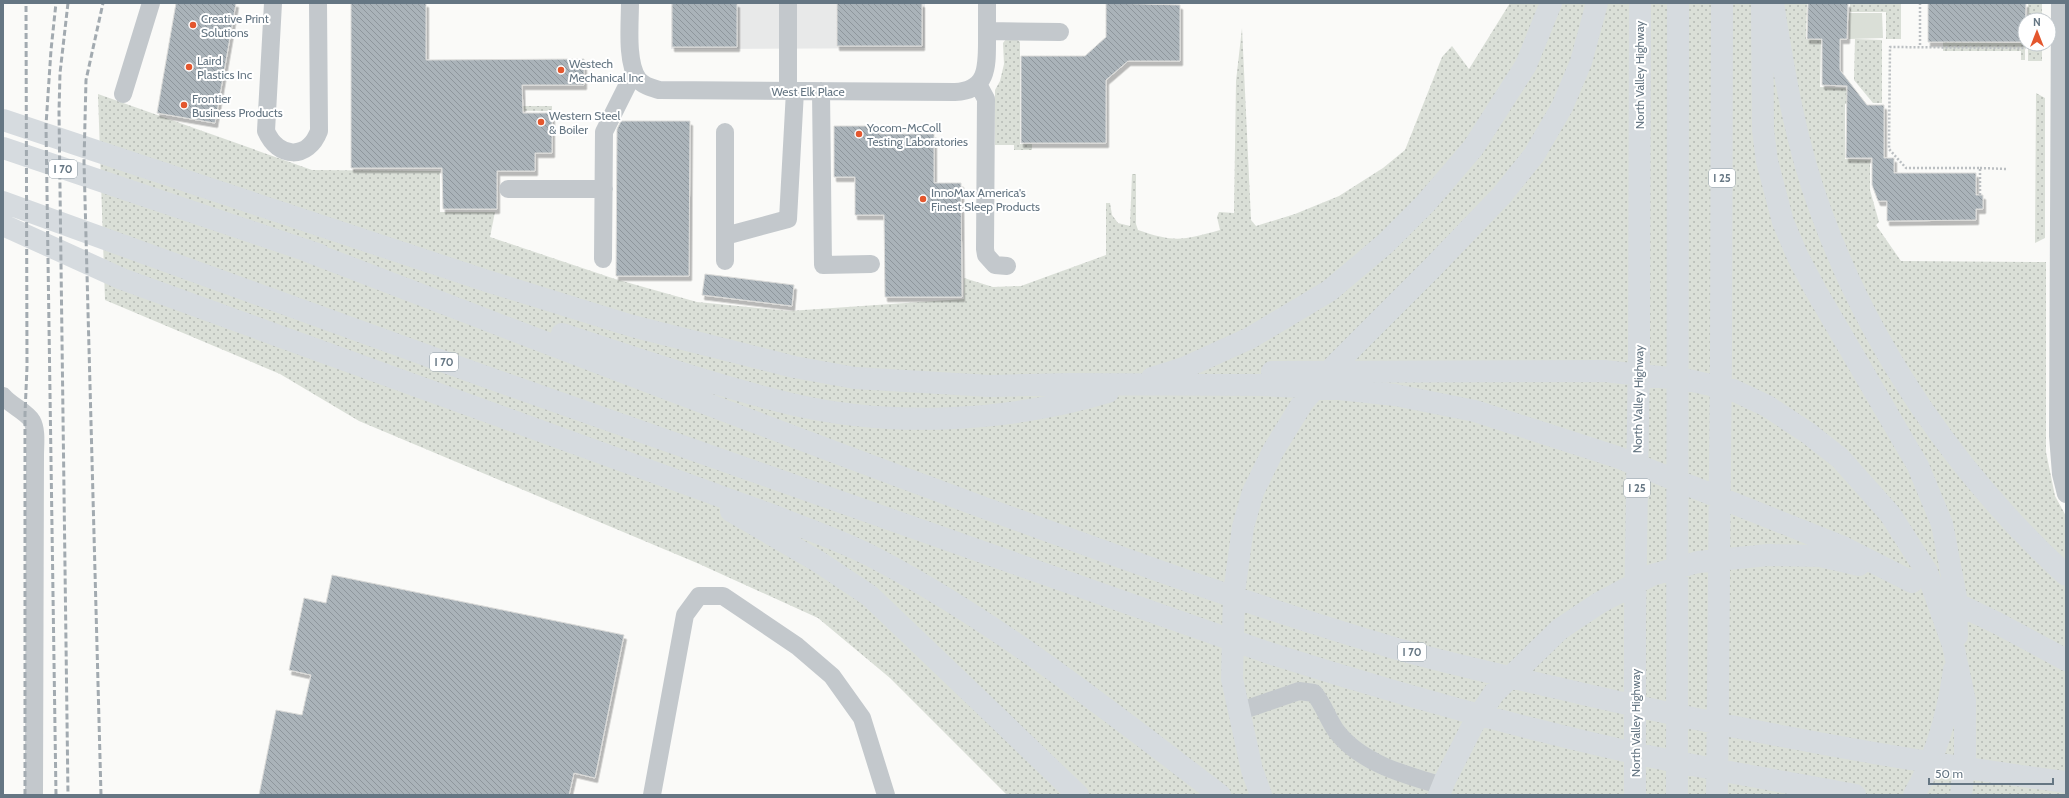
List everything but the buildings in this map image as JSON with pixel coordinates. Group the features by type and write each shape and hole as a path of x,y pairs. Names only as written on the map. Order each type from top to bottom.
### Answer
{"highway":[{"path":"307,251 649,363 792,404 854,414 914,418 995,415 1086,398 1184,368 1250,338 1329,291 1386,243 1425,204 1473,148 1526,65 1551,3"},
{"path":"1261,795 1252,770 1238,712 1232,679 1235,585 1243,526 1254,492 1274,451 1303,402 1336,364 1399,302 1502,195 1534,155 1562,107 1581,62 1597,3"},
{"name":"North Valley Highway","path":"1635,795 1635,623 1639,353 1640,3"},
{"path":"1677,795 1678,3"},
{"name":"I 25","path":"1717,795 1722,353 1722,3"},
{"path":"1762,3 1762,108 1767,161 1783,222 1798,257 1816,291 1918,466 1942,524 1950,563 1956,597 1957,648 1950,692 1936,746 1914,795"},
{"path":"1773,3 1796,130 1820,211 1847,276 1882,347 1925,412 1970,473 2002,512 2066,575"},
{"path":"3,120 487,281 632,326 794,367 855,378 990,386 1070,384 1264,385 1339,389 1394,395 1475,411 1617,457 1843,547 1999,624 2066,660"},
{"name":"I 70","path":"3,148 122,190 307,251 781,434 1140,564 1273,610 1396,648 1510,677 1757,732 1884,755 2066,782"},
{"name":"I 70","path":"3,202 485,377 766,477 1266,652 1365,684 1533,729 1635,753 1855,795"},
{"path":"3,225 122,279 772,515 875,558 973,616 1069,681 1220,795"},
{"path":"1070,384 1274,372 1604,371 1688,380 1733,390 1766,406 1808,432 1840,458 1890,514 1927,572 1953,645 1965,701 1965,758 1961,795"},
{"path":"645,469 741,516 819,562 870,596 1078,795"},
{"path":"1441,790 1473,725 1494,693 1560,629 1599,603 1652,575 1698,562 1735,557 1768,555 1820,556 1845,561 1912,582"}],"street":[{"path":"123,94 151,3"},
{"path":"273,3 266,131 275,147 292,153 310,147 319,131 318,3"},
{"path":"603,259 604,132 636,76 630,49 630,3"},
{"path":"725,236 788,219 791,91 788,3"},
{"path":"987,3 986,71 978,84 986,99 985,249 986,255 995,265 1007,266"},
{"path":"2060,3 2062,242 2058,449 2061,474 2066,494"},
{"path":"987,31 1060,32"},
{"name":"West Elk Place","path":"636,76 652,88 659,90 959,92 971,89 978,84"},
{"path":"821,91 823,265 871,264"},
{"path":"725,132 725,261"},
{"path":"508,189 604,189"},
{"path":"3,396 9,403 29,417 34,426 34,795"},
{"path":"652,795 685,615 699,596 723,596 797,646 832,676 862,718 886,795"},
{"path":"1238,712 1299,691 1314,693 1322,702 1336,730 1343,739 1360,753 1392,769 1441,790"}],"path":[{"path":"1920,3 1920,47"},
{"path":"2007,169 1906,168 1889,149 1890,47 2017,48"},
{"path":"1980,168 1980,195"}],"shaded area":[{"path":"671,3 925,3 925,48 671,49"},
{"path":"1510,3 1807,3 1806,39 1821,40 1820,87 1845,88 1858,104 1845,104 1845,159 1870,160 1870,190 1879,222 1876,225 1901,261 2046,262 2046,452 2055,496 2066,516 2066,795 1007,795 890,678 818,618 697,563 359,421 280,374 105,300 98,94 312,170 440,171 440,212 495,212 490,237 615,279 697,302 789,311 964,299 964,278 993,287 1021,286 1106,255 1106,203 1110,203 1112,215 1118,223 1130,226 1132,174 1136,174 1136,224 1138,230 1161,237 1179,239 1220,230 1217,217 1219,212 1234,213 1236,81 1242,28 1251,220 1256,226 1295,214 1339,196 1383,168 1405,150 1442,57 1452,46 1469,69"},
{"path":"1850,3 1901,3 1901,39 1886,39 1886,12 1850,12"},
{"path":"2028,3 2042,3 2042,12 2028,12"},
{"path":"1849,13 1882,13 1883,38 1849,39"},
{"path":"1006,39 1016,39 1020,42 1020,144 1032,144 1032,150 1014,150 1014,145 995,145 995,90 1000,81 1004,64 1003,43"},
{"path":"1855,39 1882,40 1882,103 1873,103 1854,80"},
{"path":"1943,42 2017,43 2017,51 1943,51"},
{"path":"2021,52 2025,52 2025,60 2021,60"},
{"path":"2028,52 2042,52 2042,61 2028,61"},
{"path":"2036,93 2045,98 2045,238 2035,243"},
{"path":"445,106 552,106 552,111 445,110"}],"railway":[{"path":"25,795 25,414 27,367 26,3"},
{"path":"56,3 46,125 56,795"},
{"path":"68,3 60,73 59,112 68,795"},
{"path":"101,795 84,162 86,80 103,3"}],"place":[{"name":"Creative Print Solutions","path":"193,25"},
{"name":"Laird Plastics Inc","path":"189,67"},
{"name":"Westech Mechanical Inc","path":"561,70"},
{"name":"Frontier Business Products","path":"184,105"},
{"name":"Western Steel & Boiler","path":"541,122"},
{"name":"Yocom-McColl Testing Laboratories","path":"859,134"},
{"name":"InnoMax America's Finest Sleep Products","path":"923,199"}]}
